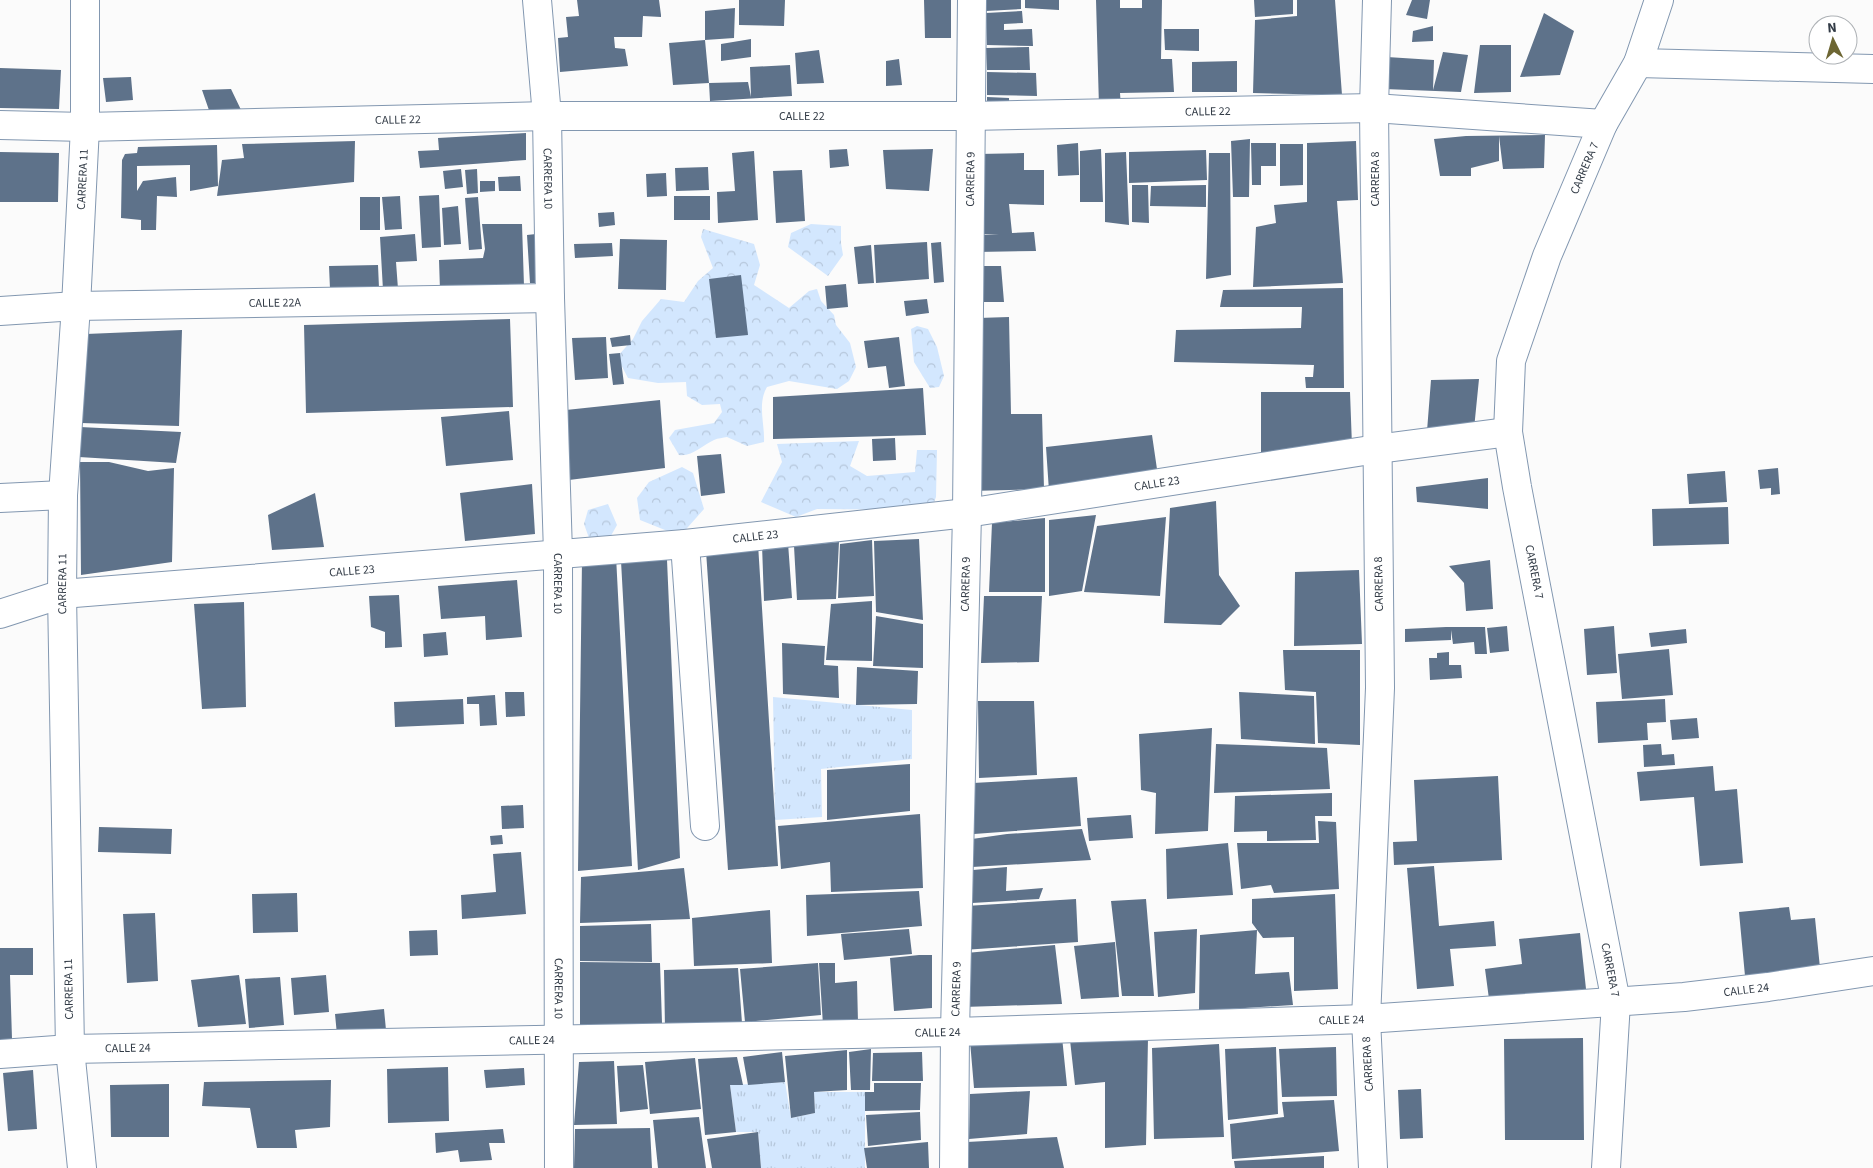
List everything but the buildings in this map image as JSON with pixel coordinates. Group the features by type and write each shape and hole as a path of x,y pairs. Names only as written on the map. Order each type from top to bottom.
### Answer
{"street":[{"name":"CARRERA 11","path":"82,1168 70,1049 62,594 63,495 76,306 85,127 84,0"},
{"name":"CARRERA 10","path":"537,0 547,116 550,298 558,553 559,1168"},
{"name":"CARRERA 9","path":"954,1168 955,1032 967,513 972,0"},
{"name":"CARRERA 8","path":"1373,1168 1366,1018 1380,688 1374,108 1377,0"},
{"name":"CARRERA 7","path":"1606,1168 1616,1002 1508,432 1511,361 1547,256 1603,124 1638,63 1659,0"},
{"path":"1638,63 1873,69"},
{"name":"CALLE 22","path":"0,125 85,127 547,116 970,116 1374,108 1603,124"},
{"name":"CALLE 22A","path":"0,311 76,306 550,298"},
{"name":"CALLE 23","path":"0,614 62,594 685,544 967,513 1377,449 1508,432"},
{"path":"0,498 63,495"},
{"path":"685,544 705,826"},
{"name":"CALLE 24","path":"0,1054 70,1049 955,1032 1366,1018 1684,997 1768,988 1873,971"}],"green space":[{"path":"811,224 841,226 843,255 828,276 788,247 791,233"},
{"path":"703,229 754,244 760,265 754,285 789,308 809,291 817,289 821,301 834,315 836,325 850,343 856,367 849,381 837,389 789,381 767,387 762,400 764,442 747,446 727,437 719,438 688,454 679,455 669,438 675,430 714,423 722,412 720,404 702,405 687,396 686,382 658,383 628,378 617,357 633,339 642,321 661,299 684,302 698,281 713,268 701,237"},
{"path":"917,326 928,329 937,347 944,376 939,387 930,388 914,362 911,329"},
{"path":"859,441 850,466 867,476 915,472 917,450 937,450 936,497 931,510 817,509 796,517 761,502 782,462 777,444"},
{"path":"682,467 693,473 704,509 680,536 640,520 637,498 649,482"},
{"path":"608,504 617,525 608,541 589,538 584,524 588,510"},
{"path":"773,697 912,710 912,759 821,769 822,817 775,820"},
{"path":"785,1082 791,1118 815,1113 814,1092 865,1092 865,1168 761,1168 758,1132 736,1132 730,1085"}]}
